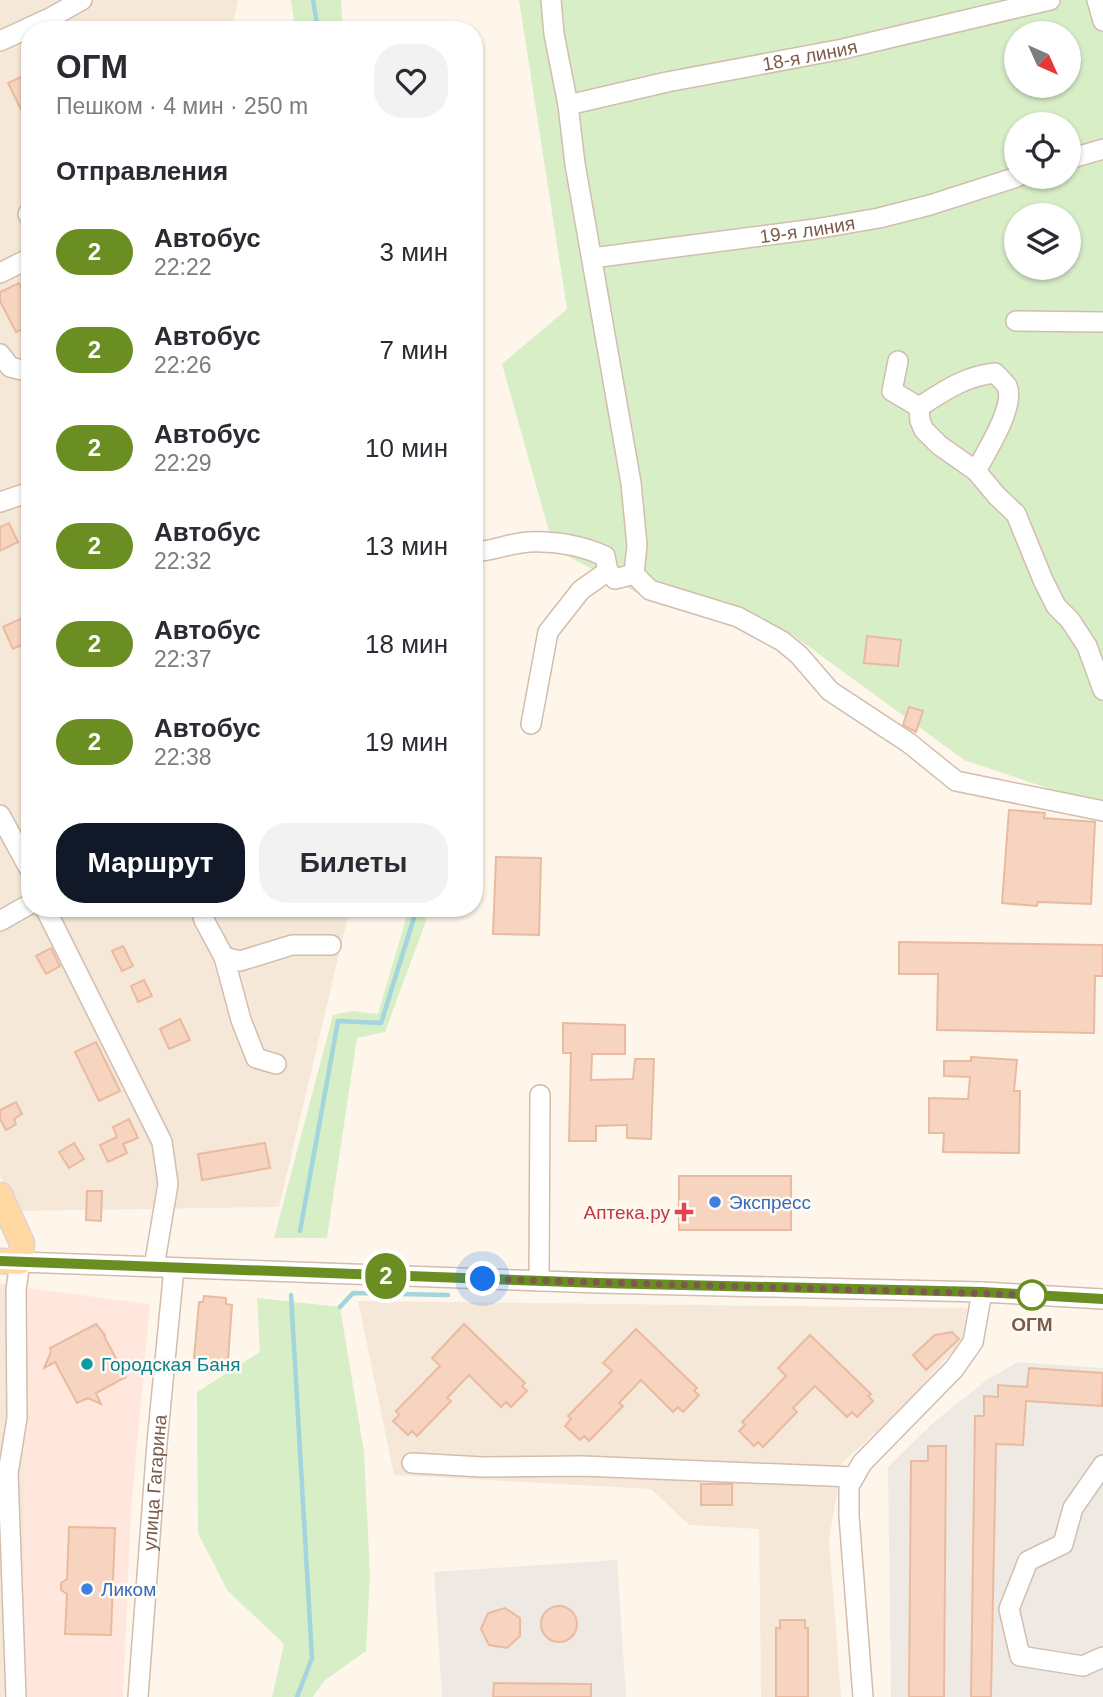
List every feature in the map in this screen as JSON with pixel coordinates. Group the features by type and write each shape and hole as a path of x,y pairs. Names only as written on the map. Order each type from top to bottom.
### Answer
{"main road":[{"path":"0,1195 22,1243 10,1262"}],"street":[{"path":"55,21 82,0"},
{"path":"551,0 575,164 631,483 637,545 634,575"},
{"name":"18-я линия","path":"568,105 667,82 843,49 1050,0"},
{"path":"1097,0 1103,21"},
{"path":"0,41 21,34"},
{"path":"1081,155 1103,149"},
{"name":"19-я линия","path":"592,258 879,218 1004,181"},
{"path":"0,273 21,262"},
{"path":"1016,321 1103,322"},
{"path":"3,364 21,360"},
{"path":"898,361 892,391 919,407"},
{"path":"3,364 21,369"},
{"path":"919,407 960,381 995,373 1007,387 1009,401 976,471"},
{"path":"919,407 924,430 939,445 976,471 1016,514 1056,606 1070,620 1087,646 1103,690"},
{"path":"0,502 21,495"},
{"path":"483,552 527,542 583,547 605,555 608,572 615,579 634,575"},
{"path":"531,724 548,632 581,590 608,572"},
{"path":"634,575 650,590 738,617 782,641 799,655 809,670 830,691 909,743 956,781 1103,811"},
{"path":"0,815 21,854"},
{"path":"0,921 21,909"},
{"name":"улица Гагарина","path":"50,917 162,1142 167,1184 157,1443 138,1697"},
{"path":"203,917 224,957 256,1058 276,1064"},
{"path":"224,957 240,961 264,951 292,945 331,945"},
{"path":"539,1281 540,1095"},
{"path":"16,1697 4,1474 17,1418 16,1290 10,1262 539,1281 982,1292 1103,1299"},
{"path":"863,1697 849,1486 878,1445 942,1382 964,1355 977,1330 982,1292"},
{"path":"412,1463 482,1467 582,1466 853,1477"},
{"path":"1103,1465 1073,1508 1063,1544 1028,1560 1009,1609 1020,1656 1083,1666 1103,1657"}],"shaded area":[{"path":"0,0 238,0 234,21 21,21 21,917 348,917 279,1207 19,1211 0,1176"},
{"path":"0,1283 26,1288 23,1697 0,1697"},
{"path":"26,1288 150,1304 131,1510 123,1697 23,1697"},
{"path":"358,1301 967,1308 962,1341 906,1405 842,1463 829,1539 841,1697 761,1697 759,1529 689,1525 651,1489 394,1475"},
{"path":"1018,1362 1103,1368 1103,1697 891,1697 888,1467 934,1422 985,1381"},
{"path":"617,1560 626,1697 442,1697 434,1572"}],"green space":[{"path":"291,0 341,0 342,21 294,21"},
{"path":"519,0 1103,0 1103,807 964,760 790,633 660,605 554,549 502,364 567,309"},
{"path":"407,917 425,917 426,921 385,1032 357,1038 327,1238 274,1238 333,1015 352,1011 378,1014"},
{"path":"257,1298 340,1307 364,1452 370,1576 366,1651 324,1681 313,1697 272,1697 284,1644 227,1590 198,1533 197,1392 260,1352"}],"building":[{"path":"21,77 21,110 8,83"},
{"path":"19,283 21,330 16,332 0,301 0,292"},
{"path":"9,523 18,542 0,551 0,527"},
{"path":"21,618 21,645 13,649 3,627"},
{"path":"867,636 901,640 898,666 864,663"},
{"path":"909,707 923,711 916,732 903,725"},
{"path":"1009,810 1045,813 1044,818 1095,822 1091,904 1038,902 1037,906 1002,903"},
{"path":"496,857 541,858 539,935 493,934"},
{"path":"899,942 1103,945 1103,976 1095,976 1094,1033 937,1030 938,974 899,974"},
{"path":"123,946 133,966 122,971 112,951"},
{"path":"51,948 60,966 46,974 36,956"},
{"path":"144,980 152,996 138,1002 131,986"},
{"path":"180,1019 190,1040 169,1049 160,1029"},
{"path":"563,1023 625,1025 625,1054 592,1054 591,1080 633,1079 635,1059 654,1059 651,1139 627,1138 627,1125 596,1126 596,1141 569,1141 571,1053 563,1053"},
{"path":"96,1042 120,1091 99,1101 75,1052"},
{"path":"971,1057 1017,1060 1014,1091 1020,1091 1019,1153 943,1152 944,1133 929,1133 929,1098 968,1099 970,1077 944,1076 944,1061 971,1061"},
{"path":"16,1102 22,1114 14,1119 16,1124 6,1130 0,1119 0,1110"},
{"path":"129,1119 138,1138 123,1144 127,1153 108,1162 100,1145 117,1137 113,1127"},
{"path":"74,1143 84,1159 69,1168 59,1152"},
{"path":"265,1143 270,1168 202,1180 198,1154"},
{"path":"679,1176 791,1176 791,1230 679,1230"},
{"path":"87,1191 102,1191 101,1221 86,1220"},
{"path":"204,1296 226,1298 226,1304 232,1305 228,1360 221,1360 220,1366 198,1364 198,1358 194,1358 199,1302 203,1302"},
{"name":"Городская Баня","path":"96,1324 105,1335 126,1377 96,1393 101,1404 88,1398 77,1403 55,1362 44,1368 51,1352 50,1348"},
{"path":"464,1324 525,1383 522,1386 527,1391 511,1407 506,1402 501,1407 469,1375 447,1398 451,1401 417,1436 412,1431 408,1435 393,1421 399,1415 396,1411 440,1366 432,1358"},
{"path":"636,1329 697,1388 694,1391 699,1395 683,1412 678,1407 673,1412 641,1380 619,1403 623,1406 589,1441 584,1436 580,1440 565,1426 571,1419 568,1416 612,1371 603,1363"},
{"path":"952,1332 959,1339 926,1370 913,1355 935,1335"},
{"path":"810,1335 871,1394 868,1396 873,1401 857,1417 852,1412 847,1417 815,1386 793,1408 797,1412 763,1447 758,1442 754,1446 739,1431 745,1425 742,1422 786,1376 778,1368"},
{"path":"1029,1368 1103,1373 1102,1406 1026,1401 1023,1445 996,1444 991,1697 971,1697 975,1416 984,1416 984,1396 998,1397 998,1385 1027,1387"},
{"path":"928,1446 946,1446 944,1697 909,1697 911,1461 928,1461"},
{"path":"701,1484 732,1484 732,1505 701,1505"},
{"path":"69,1527 115,1528 111,1635 65,1634 67,1594 61,1590 61,1583 67,1579"},
{"path":"559,1606 572,1611 577,1624 572,1637 559,1642 546,1637 541,1624 546,1611"},
{"path":"505,1608 520,1618 520,1636 507,1648 489,1645 481,1629 488,1613"},
{"path":"780,1620 805,1620 805,1628 808,1628 808,1697 776,1697 776,1628 780,1628"},
{"path":"494,1683 591,1684 591,1697 493,1697"}],"waterway":[{"path":"313,0 316,21"},
{"path":"300,1231 338,1021 381,1023 414,917"},
{"path":"340,1307 353,1293 448,1295"},
{"path":"291,1295 312,1658 297,1697"}],"bus line":[{"name":"2","path":"0,1261 599,1283 982,1292 1103,1299"}],"place":[{"name":"Экспресс","path":"715,1202"},
{"name":"Аптека.ру","path":"684,1212"},
{"name":"ОГМ","path":"1032,1295"},
{"name":"Городская Баня","path":"87,1364"},
{"name":"Ликом","path":"87,1589"}],"route":[{"path":"483,1279 1032,1295"}]}
